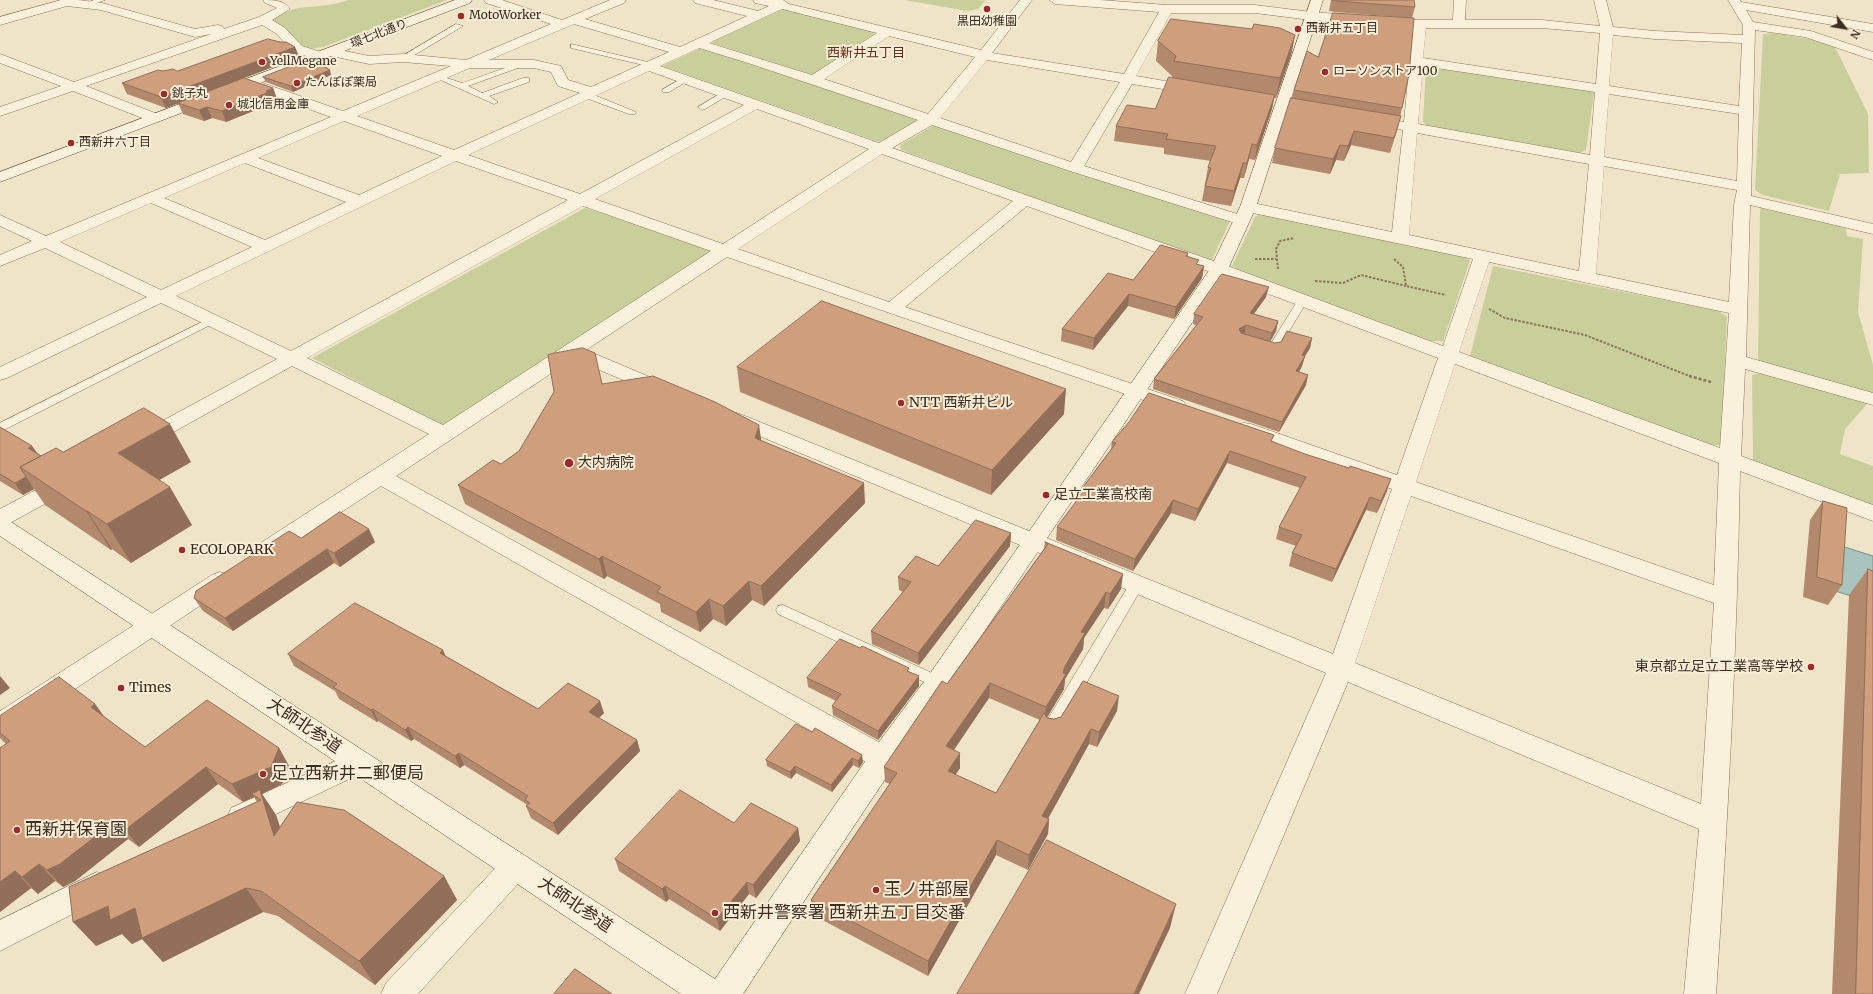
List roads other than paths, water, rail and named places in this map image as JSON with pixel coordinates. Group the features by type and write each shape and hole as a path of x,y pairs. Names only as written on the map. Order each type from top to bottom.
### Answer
{"street":[{"path":"0,112 257,22 284,9 282,5 269,0"},
{"name":"環七北通り","path":"0,177 466,0"},
{"path":"490,0 680,51"},
{"path":"0,261 620,0"},
{"path":"699,0 758,7 786,3 886,32 983,55 1206,92"},
{"path":"254,559 881,148 931,119 1026,0"},
{"path":"1055,0 1167,9 1192,4 1255,9 1314,8 1420,24 1542,24 1655,35 1749,32 1807,34 1873,56"},
{"path":"1460,0 1459,21 1461,24"},
{"path":"1587,278 1607,30 1600,0"},
{"path":"0,21 33,6 66,1 102,6 195,33 257,22 281,31 297,49 369,60 403,58 468,64 525,64 556,69 563,83 589,94"},
{"path":"1736,2 1873,28"},
{"path":"1700,994 1714,822 1726,598 1730,460 1744,193 1749,32 1736,2"},
{"path":"0,374 358,201 650,66 696,43 758,7"},
{"path":"724,994 883,758 938,682 1219,269 1244,214 1314,8"},
{"path":"1075,168 1129,79 1167,9"},
{"path":"1400,238 1412,127 1420,24"},
{"path":"814,80 886,32"},
{"path":"696,43 814,80 1075,168 1244,214 1400,238 1738,309"},
{"path":"0,58 155,118"},
{"path":"1417,61 1746,111"},
{"path":"650,66 1219,269 1873,513"},
{"path":"249,83 892,308 1195,412"},
{"path":"132,446 569,206 584,200 756,104"},
{"path":"1355,118 1597,160 1744,193 1873,229"},
{"path":"244,158 358,201"},
{"path":"149,197 265,246"},
{"path":"892,308 1024,200"},
{"path":"0,220 291,358 444,434"},
{"path":"1201,994 1260,861 1340,668 1483,256"},
{"path":"571,351 682,397"},
{"path":"1736,360 1873,399"},
{"path":"711,409 1714,822"},
{"path":"1225,422 1726,598"},
{"path":"0,524 77,476"},
{"path":"380,476 883,758"},
{"name":"大師北参道","path":"0,524 709,994"},
{"path":"0,724 234,572"},
{"path":"216,829 358,762"},
{"path":"397,994 516,866"},
{"path":"0,936 116,876"}],"lane":[{"path":"88,4 101,0"},
{"path":"403,58 460,26"},
{"path":"574,46 650,66"},
{"path":"461,86 525,64"},
{"path":"438,77 494,102"},
{"path":"666,90 687,79"},
{"path":"482,96 526,80"},
{"path":"589,94 632,112"},
{"path":"702,107 726,94"},
{"path":"1251,342 1273,349 1303,300"},
{"path":"0,428 212,320"},
{"path":"1052,727 1137,584"},
{"path":"783,610 938,682"}],"water":[{"path":"1832,543 1873,556 1873,603 1829,589"}],"place":[{"name":"黒田幼稚園","path":"987,9"},
{"name":"MotoWorker","path":"461,16"},
{"name":"西新井五丁目","path":"1298,29"},
{"name":"YellMegane","path":"262,62"},
{"name":"ローソンストア100","path":"1325,72"},
{"name":"たんぽぽ薬局","path":"297,83"},
{"name":"銚子丸","path":"164,94"},
{"name":"城北信用金庫","path":"229,105"},
{"name":"西新井六丁目","path":"71,143"},
{"name":"NTT 西新井ビル","path":"901,403"},
{"name":"大内病院","path":"569,463"},
{"name":"足立工業高校南","path":"1046,495"},
{"name":"ECOLOPARK","path":"182,550"},
{"name":"東京都立足立工業高等学校","path":"1811,667"},
{"name":"Times","path":"121,688"},
{"name":"足立西新井二郵便局","path":"263,774"},
{"name":"西新井保育園","path":"17,830"},
{"name":"玉ノ井部屋","path":"876,890"},
{"name":"西新井警察署 西新井五丁目交番","path":"715,913"}],"district":[{"name":"西新井五丁目","path":"866,53"}]}
